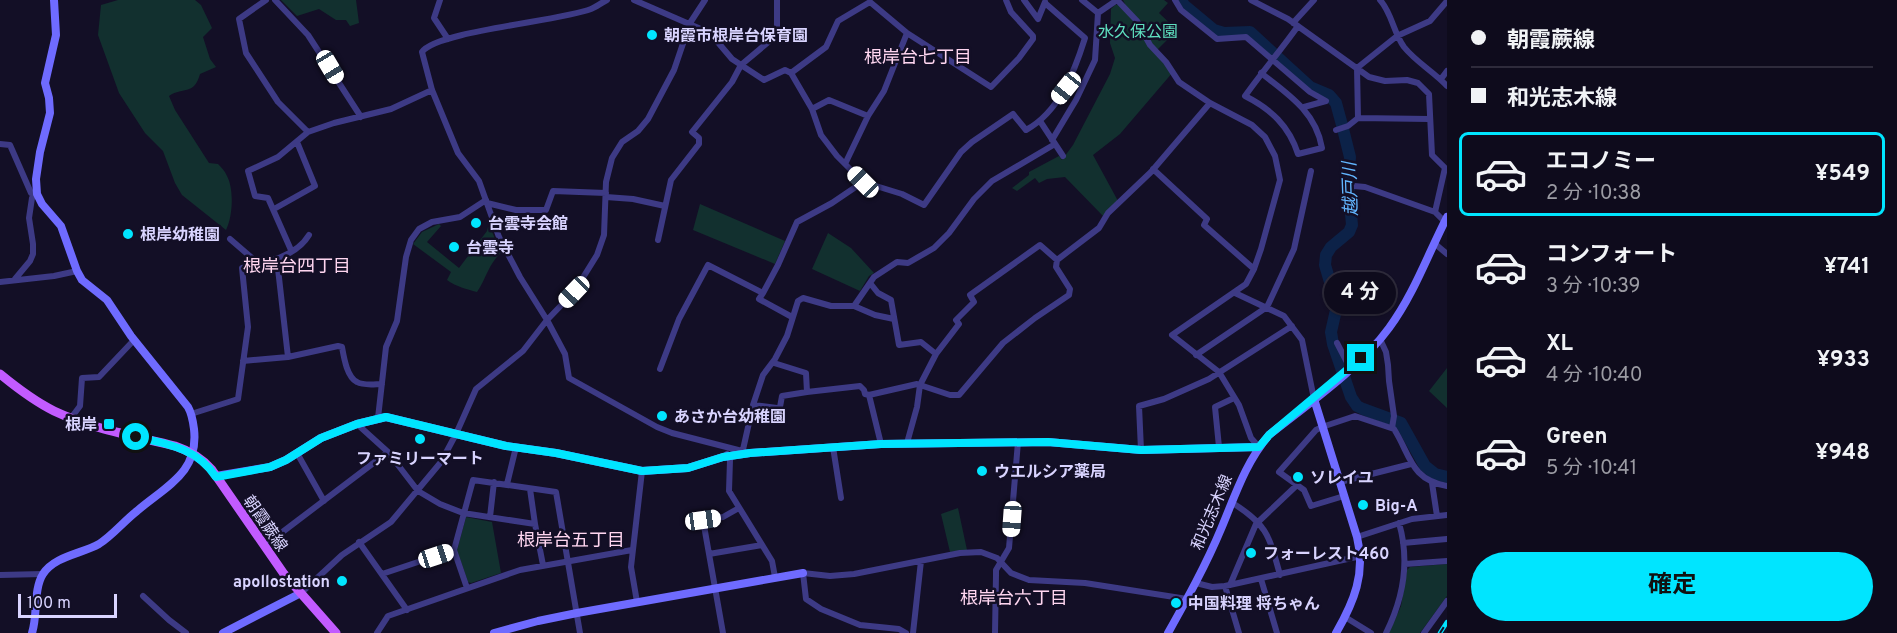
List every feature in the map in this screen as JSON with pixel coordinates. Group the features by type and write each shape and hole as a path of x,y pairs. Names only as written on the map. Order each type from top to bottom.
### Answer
{"main road":[{"name":"朝霞蕨線","path":"0,374 30,396 71,418 101,428 176,446 194,454 208,465 264,546 336,633"}],"street":[{"path":"33,633 37,616 38,586 43,574 58,561 96,545 113,534 173,482 188,466 194,454 194,434 188,407 134,340 107,300 84,283 77,271 58,220 42,204 37,194 36,179 40,152 50,113 50,102 45,83 56,35 54,0"},
{"path":"266,0 239,19 246,53 278,102 308,132"},
{"path":"275,0 308,35 361,117"},
{"path":"440,0 434,18 448,39"},
{"path":"606,0 590,9 448,39 426,46 422,52 432,90 458,153 479,181 499,237 565,354 569,378 657,427 728,452 907,443 1068,443 1141,450 1259,447"},
{"path":"634,0 710,33 732,59 764,80 785,70 791,73 812,109 821,135 863,182 902,194 924,205 961,152 972,142 1013,114 1026,130 1040,121 1066,88 1085,38 1045,2 1038,19 1024,0"},
{"path":"223,633 301,593 358,542 391,522 441,462 476,388 523,351 547,320 574,292 597,255 604,236 606,182 612,158 622,142 638,131 648,118 674,70 690,23 705,0"},
{"path":"658,240 671,180 699,144 699,138 692,132 732,82 741,65 772,39 777,27 777,0"},
{"path":"791,73 826,47 838,21 860,3 870,2 906,33 991,87 1019,58 1033,39 1033,36 1011,12 1006,0"},
{"path":"1082,0 1098,13"},
{"path":"1098,13 1117,0 1137,21 1150,45 1166,62 1179,82 1210,103 1235,114 1258,130 1265,137 1275,156 1280,180 1254,269 1246,285 1172,334 1220,372 1251,438 1259,447"},
{"path":"1175,0 1181,10 1217,39 1245,37 1310,92 1326,100 1304,107"},
{"path":"1251,0 1295,24 1369,76 1385,81 1407,80 1418,83 1429,94 1432,155 1446,168 1435,212"},
{"path":"1261,73 1304,107 1313,122 1322,148 1298,154 1290,134 1279,119 1263,105 1245,96 1261,73 1278,54 1295,24 1314,0"},
{"path":"1380,0 1386,7 1397,36 1406,50 1447,86"},
{"path":"1357,68 1397,36 1430,21 1447,1"},
{"path":"854,306 874,277 897,262 909,263 934,248 992,181 1054,142 1095,60 1098,13"},
{"path":"845,164 868,116 884,91 906,33"},
{"path":"1357,68 1358,118"},
{"path":"1441,79 1447,71"},
{"path":"291,250 268,198 255,196 248,171 278,157 308,132 391,109 432,90"},
{"path":"812,109 829,100 868,116"},
{"path":"869,395 920,384 950,395 959,395 1003,343 1035,318 1069,296 1070,289 1056,267 1057,260 1099,228 1108,213 1154,169 1210,103"},
{"path":"1337,129 1348,126 1358,118 1429,119"},
{"path":"1040,121 1063,156"},
{"path":"274,209 315,186 297,141"},
{"path":"0,144 10,146 31,193 37,194"},
{"path":"1154,169 1207,219 1204,225 1254,269"},
{"path":"1196,354 1267,307 1294,249 1311,171"},
{"path":"792,317 759,299 778,265 797,222 832,203 863,182"},
{"path":"1354,186 1365,187 1435,212 1446,220"},
{"path":"378,418 386,347 397,321 402,280 411,240 419,230 432,222 460,217 487,202 516,210 546,210 553,191 606,195 665,207"},
{"path":"15,279 33,254 30,219 32,198 37,194"},
{"name":"和光志木線","path":"1168,633 1196,583 1238,485 1259,447 1269,435 1346,372 1380,339 1407,300 1446,220"},
{"path":"191,414 238,399 248,327 242,268 277,260 305,242 309,235"},
{"path":"230,239 260,264"},
{"path":"1434,243 1447,254"},
{"path":"907,443 917,407 920,384 936,354 959,324 956,320 974,302 970,295 1040,245 1057,260"},
{"path":"277,260 288,357"},
{"path":"660,369 679,319 708,265 763,293"},
{"path":"0,282 77,271"},
{"path":"870,283 878,293 891,300 899,345 921,342 936,354"},
{"path":"1235,293 1284,316 1302,340 1314,399 1361,556 1358,588 1336,633"},
{"path":"742,453 753,405 763,375 774,363 787,336 798,301 803,298 831,306 854,306 875,315 894,319"},
{"path":"1141,450 1139,406 1164,399 1209,380 1292,326"},
{"path":"1380,339 1386,352 1393,422 1411,464 1432,483 1447,486"},
{"path":"71,418 80,406 82,378 99,377 134,340"},
{"path":"1337,343 1346,372"},
{"path":"243,361 288,357 338,346 342,347 344,362 355,381 382,384"},
{"path":"774,363 806,373 807,392"},
{"path":"753,405 777,408 780,407 782,396 860,386 865,394 869,395 881,444"},
{"path":"1219,447 1215,407 1234,398"},
{"path":"1344,496 1311,506 1304,490 1279,472 1322,426 1355,416 1393,422"},
{"path":"216,477 270,467 321,438 378,418 393,418 516,447 642,471 688,468 728,452"},
{"path":"357,424 388,452 418,491 440,504 463,513 535,524"},
{"path":"995,633 996,574 1010,542 1018,442"},
{"path":"507,484 516,447"},
{"path":"833,447 841,498"},
{"path":"264,546 388,452"},
{"path":"728,452 729,491 772,561 775,577"},
{"path":"297,453 324,501"},
{"path":"1340,482 1411,464"},
{"path":"637,602 631,567 642,471"},
{"path":"467,588 454,550 473,480 556,492 580,633"},
{"path":"490,517 494,482"},
{"path":"1432,483 1437,516"},
{"path":"1239,633 1227,585 1258,521 1297,485"},
{"path":"530,489 543,565"},
{"path":"1231,502 1247,511 1258,521 1266,534 1280,575"},
{"path":"723,633 703,520 723,517 739,508"},
{"path":"1357,537 1399,523 1447,515"},
{"path":"1386,633 1397,607 1405,564 1399,523"},
{"path":"1403,543 1447,539"},
{"path":"358,542 407,610"},
{"path":"710,554 762,545"},
{"path":"382,574 454,550"},
{"path":"377,633 388,616 520,570 632,550"},
{"path":"494,633 577,613 775,577 803,573 830,576 854,574 975,552 992,555 1001,561 1011,573 1029,580 1085,583 1187,599"},
{"path":"1196,583 1212,587 1227,585 1361,556"},
{"path":"913,633 921,561"},
{"path":"1405,564 1447,561"},
{"path":"803,573 806,599 821,609 860,625 899,629 906,633"},
{"path":"0,575 43,574"},
{"path":"1262,579 1277,633"},
{"path":"143,596 186,633"},
{"path":"1424,633 1447,601"},
{"path":"1345,617 1371,633"},
{"path":"859,633 860,625"}],"green space":[{"path":"118,0 195,0 201,5 212,28 203,37 210,59 216,67 200,74 192,88 169,96 175,110 209,163 218,164 227,176 232,203 226,230 182,195 163,151 145,133 119,93 98,35 101,5"},
{"path":"281,0 356,0 359,23 350,26 346,20 336,20 319,9 297,16"},
{"name":"水久保公園","path":"1123,0 1164,0 1168,3 1159,13 1177,30 1156,51 1173,72 1120,134 1093,155 1118,201 1103,216 1065,177 1047,179 1039,183 1035,178 1017,191 1012,188 1029,175 1029,172 1059,156 1062,160 1073,145 1110,74 1115,58 1110,43 1111,9 1115,5 1125,4"},
{"path":"700,204 785,241 775,264 693,230"},
{"path":"439,224 441,226 427,242 459,268 490,227 501,253 493,261 477,292 447,280 451,272 413,244 422,232"},
{"path":"828,233 851,248 874,273 869,276 860,291 812,269"},
{"path":"1447,368 1447,408 1429,391"},
{"path":"958,508 967,550 950,552 941,514"},
{"path":"466,517 492,522 501,573 471,583 468,582 457,550"},
{"path":"1447,564 1447,596 1420,633 1389,633 1401,606 1407,570 1410,567"}],"waterway":[{"name":"越戸川","path":"1181,0 1214,30 1224,33 1250,32 1310,87 1329,95 1336,103 1350,157 1348,181 1352,225 1349,232 1331,247 1326,255 1325,265 1336,310 1331,332 1333,344 1351,397 1357,406 1401,423 1425,466 1435,474 1447,477"}],"railway":[{"path":"1440,633 1447,622"}],"place":[{"name":"朝霞市根岸台保育園","path":"652,35"},
{"name":"台雲寺会館","path":"476,223"},
{"name":"根岸幼稚園","path":"128,234"},
{"name":"台雲寺","path":"454,247"},
{"name":"あさか台幼稚園","path":"662,416"},
{"name":"根岸","path":"109,424"},
{"name":"ファミリーマート","path":"420,439"},
{"name":"ウエルシア薬局","path":"982,471"},
{"name":"ソレイユ","path":"1298,477"},
{"name":"Big-A","path":"1363,505"},
{"name":"フォーレスト460","path":"1251,553"},
{"name":"apollostation","path":"342,581"},
{"name":"中国料理 将ちゃん","path":"1176,603"}],"district":[{"name":"根岸台七丁目","path":"918,57"},
{"name":"根岸台四丁目","path":"297,266"},
{"name":"根岸台五丁目","path":"571,540"},
{"name":"根岸台六丁目","path":"1014,598"}],"route":[{"path":"136,437 186,449 202,459 216,477 270,467 286,460 321,438 357,424 386,417 506,446 556,453 642,471 688,468 723,457 750,453 881,444 1048,442 1141,450 1187,447 1259,447 1269,435 1361,358"}]}
